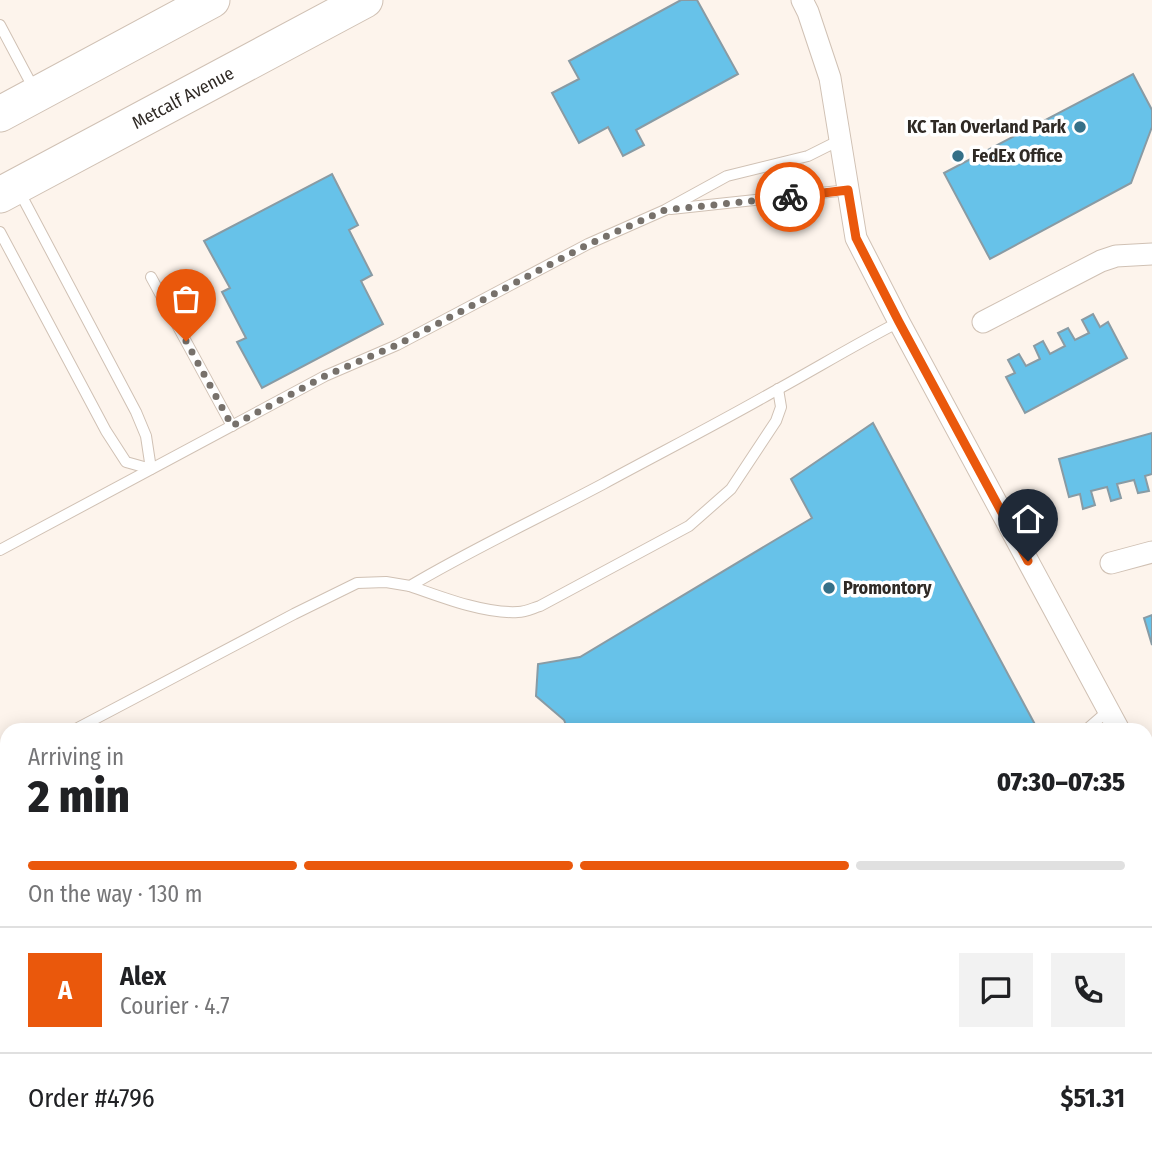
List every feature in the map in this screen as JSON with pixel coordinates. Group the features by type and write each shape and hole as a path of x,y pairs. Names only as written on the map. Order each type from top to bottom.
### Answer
{"main road":[{"path":"0,114 212,0"},
{"name":"Metcalf Avenue","path":"8,191 365,0"}],"street":[{"path":"802,0 830,78 856,238 1116,723"},
{"path":"983,322 1101,261 1116,256 1152,254"},
{"path":"1111,563 1152,552"}],"lane":[{"path":"0,25 36,93"},
{"path":"0,550 325,376 397,345 589,244 665,210 727,176 808,156 840,140"},
{"path":"665,210 848,190"},
{"path":"8,191 136,412 146,436 151,469"},
{"path":"0,232 106,430 126,461 151,469"},
{"path":"151,277 232,426"},
{"path":"410,586 899,322"},
{"path":"87,723 357,583 387,582 410,586 449,600 493,610 520,612 540,606 689,526 731,489 776,421 781,407 778,389"},
{"path":"1094,723 1109,710"}],"building":[{"path":"681,0 697,0 738,74 636,130 644,145 623,156 608,127 579,143 552,93 579,79 569,61"},
{"path":"1133,74 1152,110 1152,127 1131,183 990,259 944,173"},
{"path":"332,174 358,225 349,230 372,275 361,281 383,324 262,388 237,342 246,338 222,292 230,288 204,241"},
{"path":"1093,314 1100,327 1108,322 1127,358 1025,413 1006,377 1015,373 1008,360 1019,354 1026,366 1040,359 1034,346 1043,341 1050,354 1065,346 1058,333 1068,328 1075,340 1089,333 1082,320"},
{"name":"Promontory","path":"873,423 1034,723 565,723 536,696 538,664 580,657 812,518 791,479"},
{"path":"1152,433 1152,474 1145,476 1149,491 1138,493 1134,480 1117,484 1121,498 1111,501 1107,487 1091,491 1095,505 1083,509 1080,494 1069,497 1059,459"},
{"path":"1152,615 1152,645 1144,618"}],"way so far":[{"path":"186,341 232,426 325,376 397,345 589,244 665,210 790,197"}],"place":[{"name":"KC Tan Overland Park","path":"1080,127"},
{"name":"FedEx Office","path":"958,156"},
{"name":"Promontory","path":"829,588"}],"route":[{"path":"790,197 848,190 856,238 1028,561"}]}
